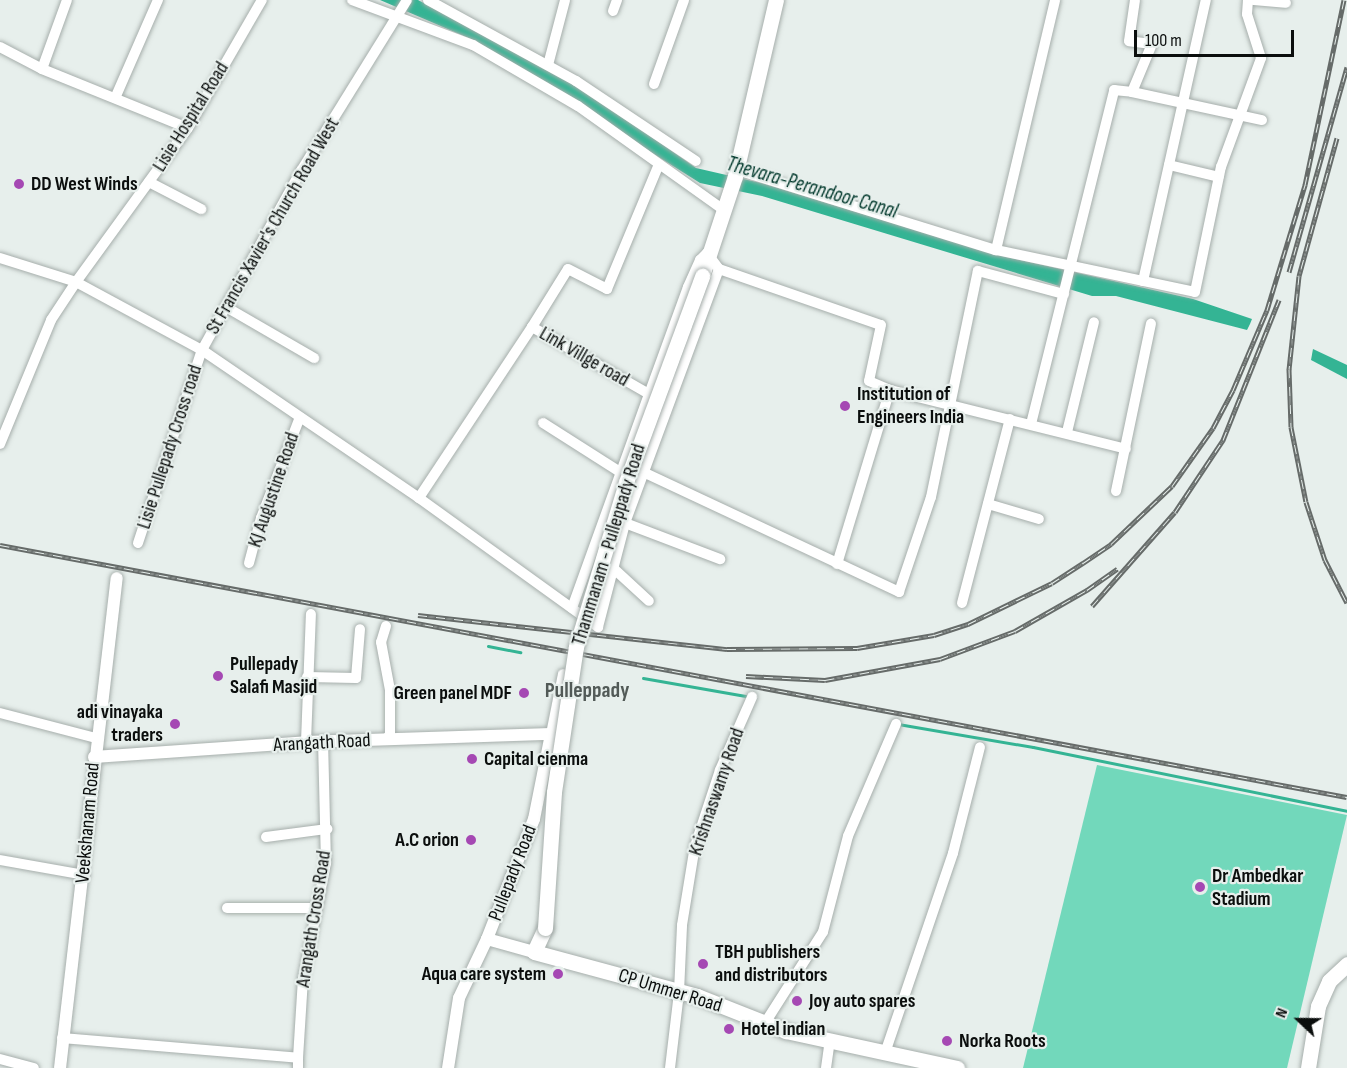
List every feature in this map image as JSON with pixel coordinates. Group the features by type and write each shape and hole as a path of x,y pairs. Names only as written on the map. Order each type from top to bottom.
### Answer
{"main road":[{"name":"Thammanam - Pulleppady Road","path":"544,928 554,792 576,647 617,510 699,287 707,253 731,191 776,0"},
{"path":"534,952 544,928"},
{"path":"544,928 552,957"},
{"name":"CP Ummer Road","path":"534,952 679,992 765,1023 830,1040 886,1050 932,1066 957,1068"},
{"path":"1308,1068 1318,1006 1329,981 1347,964"}],"street":[{"path":"42,69 67,0"},
{"path":"116,96 158,0"},
{"name":"Lisie Hospital Road","path":"76,282 188,128 262,0"},
{"path":"352,0 400,14 473,45 578,106 724,210"},
{"name":"St Francis Xavier's Church Road West","path":"76,282 202,350 301,171 407,0"},
{"path":"428,0 548,65 696,161"},
{"path":"548,65 565,0"},
{"path":"613,11 617,0"},
{"path":"654,84 684,0"},
{"path":"996,250 1055,0"},
{"path":"1132,92 1152,44 1129,40 1136,0"},
{"path":"1143,280 1181,101 1206,0"},
{"path":"736,173 996,250 1071,269 1143,280 1195,292 1219,177 1261,58 1246,14 1248,0"},
{"path":"1253,0 1286,3"},
{"path":"0,46 42,69 116,96 188,128"},
{"path":"1031,424 1114,90 1181,101 1239,117 1262,120"},
{"path":"532,327 568,269 608,290 659,164"},
{"path":"1169,165 1219,177"},
{"path":"149,182 201,209"},
{"path":"707,253 719,269 881,325 869,381 890,390 1067,432 1126,449"},
{"name":"Link Villge road","path":"419,498 532,327 649,394 688,287 700,260 707,253"},
{"path":"0,258 76,282 51,320 28,369 0,444"},
{"path":"202,350 419,498 598,627 625,523 719,269"},
{"path":"643,472 899,592 931,497 978,271 1065,292"},
{"path":"226,307 314,358"},
{"path":"1067,432 1094,322"},
{"path":"1116,491 1151,324"},
{"name":"Lisie Pullepady Cross road","path":"138,543 202,350"},
{"path":"837,564 890,390"},
{"path":"572,608 649,394"},
{"name":"KJ Augustine Road","path":"249,563 261,518 300,417"},
{"path":"962,603 1010,419"},
{"path":"543,423 620,472"},
{"path":"988,504 1039,519"},
{"path":"625,523 720,559"},
{"path":"612,567 649,601"},
{"name":"Veekshanam Road","path":"60,1068 62,1038 85,875 94,756 117,578"},
{"path":"306,742 311,614"},
{"path":"386,626 381,642 390,690 390,734 386,740"},
{"path":"307,677 356,678 360,630"},
{"name":"Pullepady Road","path":"448,1068 459,998 487,939 534,819 563,674"},
{"name":"Krishnaswamy Road","path":"669,1068 679,992 682,925 695,846 720,770 752,697"},
{"path":"0,713 96,738"},
{"path":"765,1023 823,932 848,836 896,724"},
{"name":"Arangath Road","path":"94,756 306,742 551,734"},
{"name":"Arangath Cross Road","path":"298,1063 303,979 326,863 327,829 323,743"},
{"path":"886,1050 953,853 980,747"},
{"path":"266,837 327,829"},
{"path":"0,860 85,875"},
{"path":"227,908 316,908"},
{"name":"CP Ummer Road","path":"487,939 534,952"},
{"path":"62,1038 298,1063"},
{"path":"826,1068 830,1040"},
{"path":"0,1059 34,1068"}],"shaded area":[{"name":"Thevara-Perandoor Canal","path":"380,0 418,0 543,66 585,90 696,168 761,183 998,255 1193,299 1252,319 1247,330 1116,296 1092,296 762,196 700,183 471,39"},
{"path":"1313,349 1347,365 1347,379 1311,360"},
{"name":"Dr Ambedkar Stadium","path":"1097,765 1347,815 1287,1068 1023,1068"}],"waterway":[{"path":"488,646 520,652"},
{"path":"643,678 745,696"},
{"path":"898,724 1033,747 1347,811"}],"railway":[{"path":"418,615 727,649 857,648 934,635 968,624 1052,583 1083,563 1111,544 1172,486 1213,428 1233,390 1267,310 1305,185 1344,0"},
{"path":"1289,272 1347,67"},
{"path":"1337,138 1299,276 1289,369 1291,427 1306,502 1325,560 1347,603"},
{"path":"1092,606 1175,512 1223,440 1279,300"},
{"path":"0,545 1347,797"},
{"path":"746,676 825,680 940,659 1015,631 1087,590 1117,569"}],"place":[{"name":"DD West Winds","path":"19,184"},
{"name":"Institution of Engineers India","path":"845,406"},
{"name":"Pullepady Salafi Masjid","path":"218,676"},
{"name":"Green panel MDF","path":"524,693"},
{"name":"adi vinayaka traders","path":"175,724"},
{"name":"Capital cienma","path":"472,759"},
{"name":"A.C orion","path":"471,840"},
{"name":"Dr Ambedkar Stadium","path":"1200,887"},
{"name":"TBH publishers and distributors","path":"703,964"},
{"name":"Aqua care system","path":"558,974"},
{"name":"Joy auto spares","path":"797,1001"},
{"name":"Hotel indian","path":"729,1029"},
{"name":"Norka Roots","path":"947,1041"}],"district":[{"name":"Pulleppady","path":"587,691"}]}
